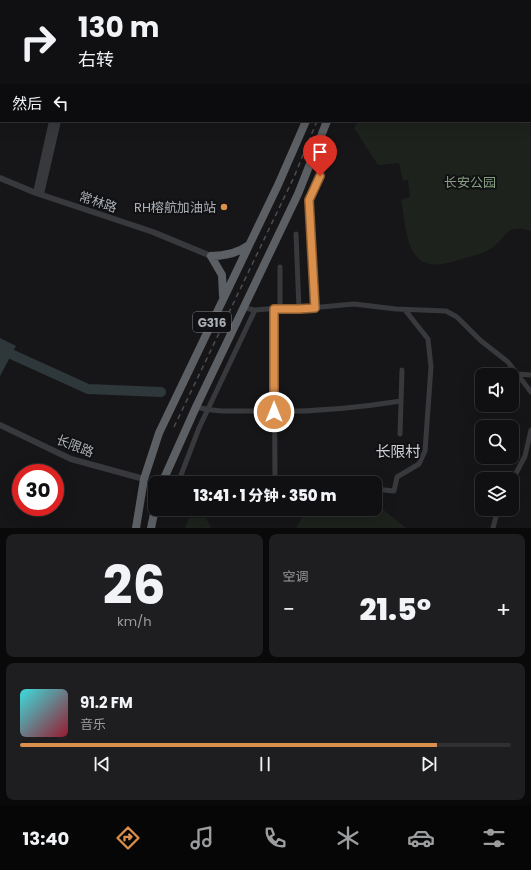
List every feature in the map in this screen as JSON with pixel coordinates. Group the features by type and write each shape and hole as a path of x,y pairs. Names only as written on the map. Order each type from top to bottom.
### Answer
{"highway":[{"name":"G316","path":"136,528 144,479 159,433 250,245 293,153 306,122"},
{"name":"G316","path":"165,476 196,407 298,194 327,122"},
{"path":"223,299 222,275 211,256 229,255 250,245"},
{"path":"151,528 154,516"}],"street":[{"path":"38,194 52,122"},
{"path":"38,194 58,122"},
{"path":"315,308 309,200 325,164 317,149"},
{"name":"常林路","path":"0,178 38,194 153,232 211,256"},
{"path":"296,234 299,309"},
{"path":"280,267 280,308"},
{"path":"244,308 255,310 280,308 299,309 354,304 405,310 446,311 452,313 480,340 508,362 513,368"},
{"path":"274,309 274,476"},
{"path":"180,476 189,452 255,310"},
{"path":"382,490 394,491 397,477 419,464 425,451 431,367 429,344 428,339 405,310"},
{"path":"400,434 402,370"},
{"path":"519,374 531,375"},
{"path":"519,375 531,392"},
{"path":"196,407 208,410 274,412 325,411 401,401"},
{"name":"长限路","path":"0,425 71,458 144,479"},
{"path":"517,472 525,456 531,430"},
{"path":"493,528 496,516"}],"green space":[{"name":"长安公园","path":"357,122 530,122 531,231 522,229 511,230 490,249 470,257 441,264 428,264 419,259 408,240 401,200 410,197 408,180 403,181 399,163 378,165 354,128"},
{"path":"382,509 406,528 296,528 303,516 382,516"},
{"path":"189,518 206,518 211,528 185,528"}],"shaded area":[{"path":"0,338 16,346 0,376"}],"waterway":[{"path":"0,349 88,389 161,392"}],"railway":[{"path":"174,427 294,177 317,122"}],"place":[{"name":"RH榕航加油站","path":"224,207"}],"district":[{"name":"长限村","path":"398,451"}],"route":[{"path":"274,412 274,309 315,308 309,200 320,176"}]}
